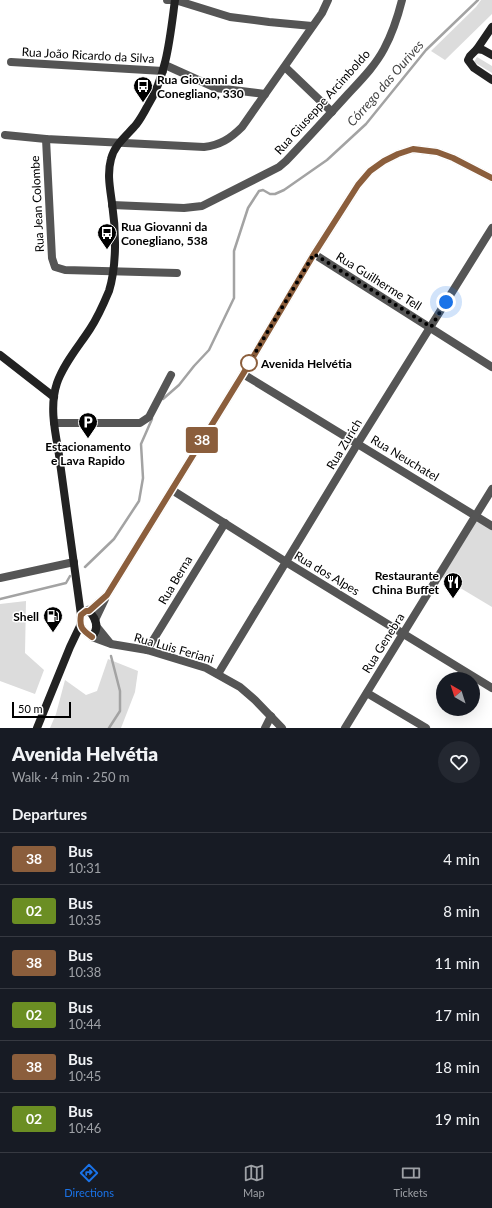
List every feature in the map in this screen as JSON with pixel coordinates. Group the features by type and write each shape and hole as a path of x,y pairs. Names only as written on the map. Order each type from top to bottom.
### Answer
{"street":[{"path":"168,0 175,0 230,17 312,26"},
{"path":"111,644 96,623 85,612 78,591 54,423 54,397 57,383 66,364 92,327 109,290 113,272 115,244 108,170 111,157 119,143 135,126 148,106 164,68 175,0"},
{"path":"5,135 46,140 204,147 224,143 234,136 242,127 266,94 322,13 328,0"},
{"name":"Rua Giuseppe Arcimboldo","path":"112,205 184,208 202,206 279,167 366,74 384,48 402,0"},
{"path":"492,27 468,60 474,68 492,80"},
{"path":"477,49 483,50 492,55"},
{"name":"Rua João Ricardo da Silva","path":"10,62 164,68"},
{"path":"285,67 332,112"},
{"path":"164,68 216,88 266,94"},
{"name":"Rua Jean Colombe","path":"46,140 52,258 55,267 65,270 113,272"},
{"path":"70,647 79,639 91,636 96,632 96,623 107,595 243,374 314,254 358,185 370,171 384,161 413,149 437,152 453,158 492,178"},
{"name":"Rua Zurich","path":"218,674 358,443 492,228"},
{"name":"Rua Guilherme Tell","path":"314,254 492,367"},
{"path":"113,272 177,273"},
{"path":"0,355 54,397"},
{"name":"Rua Neuchatel","path":"243,374 492,526"},
{"path":"54,423 140,423 149,417 172,375"},
{"name":"Rua Genebra","path":"345,728 492,489"},
{"name":"Rua dos Alpes","path":"172,490 286,562 492,688"},
{"name":"Rua Berna","path":"147,650 225,523"},
{"path":"0,578 74,562"},
{"path":"37,728 85,612 107,595"},
{"path":"80,626 91,636"},
{"name":"Rua Luis Feriani","path":"91,636 111,644 147,650 206,668 240,687 282,728"},
{"path":"367,693 426,728"},
{"path":"265,728 271,716"}],"shaded area":[{"path":"481,0 492,0 492,14 445,60 431,51 476,7"},
{"path":"477,57 492,66 492,73 474,62"},
{"path":"477,520 492,529 492,607 442,577"},
{"path":"26,601 25,653 44,670 35,694 0,681 0,604"},
{"path":"108,659 138,671 135,692 121,728 50,728 56,714 65,680 86,695 97,691"}],"waterway":[{"name":"Córrego das Ourives","path":"163,399 179,385 209,350 234,298 234,251 248,208 259,191 263,190 270,194 275,194 284,190 327,160 366,124 426,50 478,0"},
{"name":"Córrego das Ourives","path":"85,567 114,539 139,501 143,478 141,444 152,419"},
{"name":"Córrego das Ourives","path":"0,599 66,583 70,576"},
{"path":"109,728 120,711 120,691 111,656"}],"bus line":[{"name":"38","path":"92,637 80,626 81,615 83,612 89,611 107,595 243,374 314,254 358,185 370,171 384,161 413,149 437,152 453,158 492,178"}],"place":[{"name":"Rua Giovanni da Conegliano, 330","path":"143,103"},
{"name":"Rua Giovanni da Conegliano, 538","path":"107,250"},
{"name":"Avenida Helvétia","path":"249,363"},
{"name":"Estacionamento e Lava Rapido","path":"88,439"},
{"name":"Restaurante China Buffet","path":"453,599"},
{"name":"Shell","path":"53,633"}],"route":[{"path":"249,363 314,254 431,327 446,302"}]}
